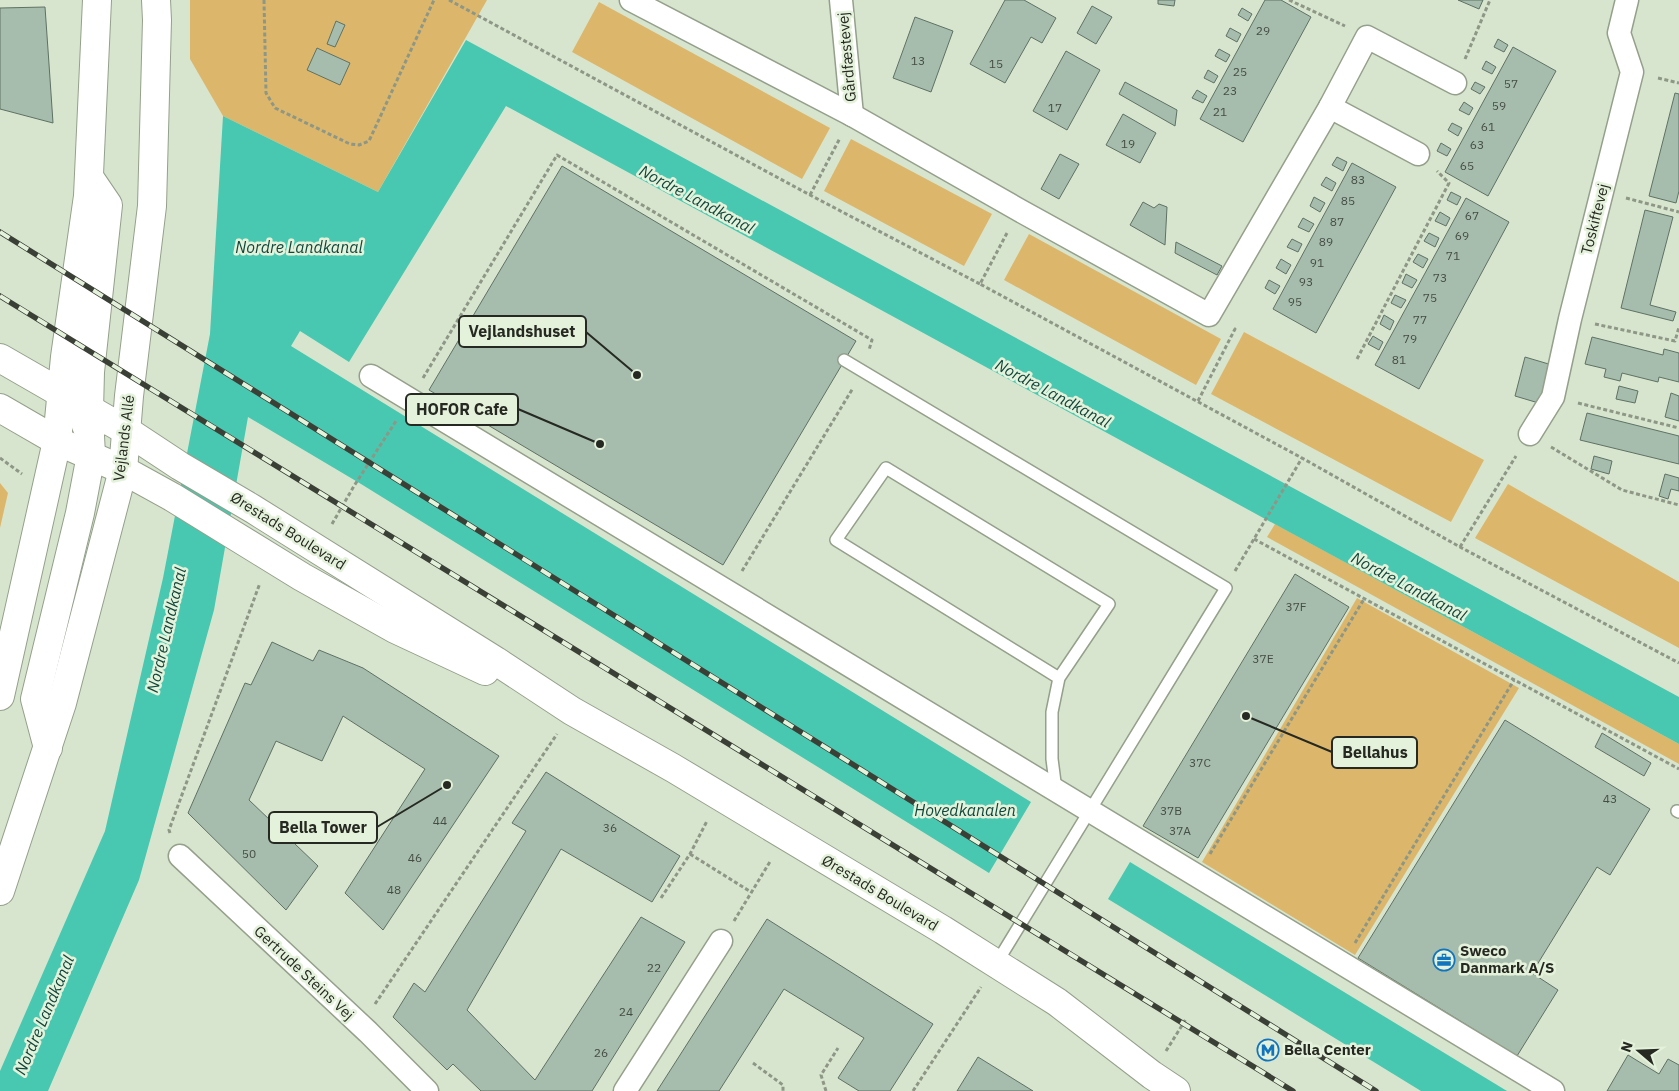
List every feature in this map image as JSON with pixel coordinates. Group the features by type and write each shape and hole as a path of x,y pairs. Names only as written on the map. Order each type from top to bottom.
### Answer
{"street":[{"path":"0,696 57,441 66,357 88,196 97,0"},
{"name":"Vejlands Allé","path":"0,891 62,703 123,470 152,206 156,0"},
{"path":"631,0 852,115 1209,315 1330,108 1367,37 1454,83"},
{"name":"Gårdfæstevej","path":"841,0 852,115"},
{"name":"Toskiftevej","path":"1530,434 1553,397 1570,319 1632,72 1619,33 1627,0"},
{"path":"1330,108 1418,154"},
{"path":"89,177 108,204 90,372 89,410 105,449 123,470"},
{"name":"Ørestads Boulevard","path":"0,358 126,431 180,466 318,549 496,660 572,711 673,768 1057,1002 1152,1075 1176,1091"},
{"path":"371,376 1552,1091"},
{"path":"48,748 35,699 80,513 91,455 90,436 83,418 62,395"},
{"name":"Ørestads Boulevard","path":"0,408 57,441 123,470 172,497 302,577 395,629 572,711"},
{"name":"Gertrude Steins Vej","path":"180,856 427,1091"},
{"path":"625,1091 721,941"}],"lane":[{"path":"844,360 1226,588 996,964"},
{"path":"1056,790 1052,759 1052,712 1059,678 1108,604 886,468 836,540 1059,678"}],"path":[{"path":"264,0 266,93 275,108 350,144 359,145 370,141 434,0"},
{"path":"449,0 810,195 1198,401 1460,547 1679,663"},
{"path":"1288,0 1367,37"},
{"path":"1454,83 1490,0"},
{"path":"810,195 852,115"},
{"path":"1357,359 1449,183 1418,154"},
{"path":"410,399 557,155 872,340 864,371 729,593"},
{"path":"1602,191 1679,212"},
{"path":"980,284 1019,210"},
{"path":"1570,319 1677,342 1679,327"},
{"path":"1198,401 1228,342"},
{"path":"1553,397 1679,428"},
{"path":"318,549 354,486 396,420"},
{"path":"1460,547 1530,434 1622,490 1679,505"},
{"path":"1226,588 1302,458"},
{"path":"1254,539 1679,769"},
{"path":"180,856 169,830 259,550"},
{"path":"1197,876 1364,599"},
{"path":"1342,964 1514,680"},
{"path":"360,1026 572,711"},
{"path":"661,898 690,854 699,836"},
{"path":"721,941 785,836"},
{"path":"690,854 751,892"},
{"path":"913,1091 996,964"},
{"path":"1152,1075 1186,1019"},
{"path":"826,1091 821,1075 838,1048"},
{"path":"753,1063 783,1085 783,1091"}],"shaded area":[{"path":"190,0 487,0 378,192 223,116 190,59"},
{"path":"599,2 830,128 802,179 572,52"},
{"path":"851,139 992,214 964,266 824,191"},
{"path":"1029,234 1221,339 1196,385 1004,280"},
{"path":"1244,332 1484,460 1451,522 1211,394"},
{"path":"0,483 8,493 0,528"},
{"path":"1508,484 1679,582 1679,648 1475,538"},
{"path":"1275,524 1679,744 1679,764 1267,537"},
{"path":"1357,598 1519,688 1355,955 1202,862"}],"water":[{"name":"Nordre Landkanal","path":"466,40 1679,697 1679,744 506,106 349,362 300,331 291,346 1031,802 989,873 361,484 248,417 214,610 139,880 48,1091 0,1091 0,1071 105,831 163,578 210,334 223,116 378,192"},
{"path":"1130,862 1507,1091 1421,1091 1108,899"}],"building":[{"path":"1005,0 1024,0 1056,18 1042,43 1031,37 1005,83 970,64"},
{"path":"1158,0 1175,0 1174,6 1158,4"},
{"path":"1265,0 1281,0 1311,17 1243,142 1200,119"},
{"path":"1458,0 1483,0 1479,9"},
{"path":"1092,6 1112,17 1096,44 1077,33"},
{"path":"45,7 53,123 0,109 0,8"},
{"path":"1242,8 1252,14 1248,21 1238,15"},
{"path":"915,17 953,31 931,92 893,78"},
{"path":"336,21 345,25 335,47 327,44"},
{"path":"1230,28 1241,34 1237,42 1226,36"},
{"path":"1498,39 1508,45 1504,52 1494,47"},
{"path":"1513,47 1556,71 1488,196 1445,172"},
{"path":"317,48 350,63 340,85 307,70"},
{"path":"1219,49 1230,55 1226,62 1215,56"},
{"path":"1066,51 1100,70 1067,130 1033,111"},
{"path":"1486,61 1496,67 1492,74 1482,69"},
{"path":"1208,70 1218,76 1214,83 1204,78"},
{"path":"1125,82 1177,110 1175,126 1119,94"},
{"path":"1475,82 1485,87 1480,94 1471,89"},
{"path":"1197,90 1207,96 1203,103 1192,98"},
{"path":"1675,93 1679,94 1679,191 1676,203 1649,196"},
{"path":"1464,102 1473,108 1469,115 1459,110"},
{"path":"1123,114 1156,133 1140,163 1106,145"},
{"path":"1452,123 1462,128 1458,136 1448,130"},
{"path":"1441,143 1451,149 1447,156 1437,151"},
{"path":"1060,154 1079,164 1059,199 1041,189"},
{"path":"1337,157 1347,162 1343,171 1332,165"},
{"path":"1352,163 1396,187 1316,333 1273,309"},
{"path":"562,166 856,341 723,565 429,390"},
{"path":"1326,177 1336,183 1332,191 1321,185"},
{"path":"1451,192 1461,197 1457,205 1447,200"},
{"path":"1314,197 1325,203 1320,212 1310,206"},
{"path":"1466,198 1509,222 1419,389 1375,365"},
{"path":"1143,202 1154,208 1159,204 1167,207 1165,245 1130,225"},
{"path":"1645,210 1673,217 1650,305 1676,312 1673,321 1621,308"},
{"path":"1440,212 1450,218 1446,226 1435,221"},
{"path":"1303,218 1314,224 1309,232 1298,227"},
{"path":"1429,233 1439,238 1435,247 1424,241"},
{"path":"1292,239 1302,244 1298,252 1287,247"},
{"path":"1176,242 1222,266 1217,275 1175,253"},
{"path":"1418,254 1428,259 1423,268 1413,262"},
{"path":"1281,259 1291,265 1286,274 1276,268"},
{"path":"1406,274 1417,280 1412,288 1402,283"},
{"path":"1269,280 1280,286 1275,294 1265,288"},
{"path":"1395,295 1406,300 1401,308 1391,303"},
{"path":"1384,315 1394,321 1390,330 1380,324"},
{"path":"1373,336 1383,342 1379,350 1368,344"},
{"path":"1592,337 1663,355 1664,349 1679,353 1679,382 1659,377 1658,382 1622,373 1620,381 1604,377 1606,369 1585,364"},
{"path":"1525,357 1552,365 1542,404 1515,396"},
{"path":"1619,386 1638,391 1635,403 1616,399"},
{"path":"1671,393 1679,396 1679,421 1665,417"},
{"path":"1587,413 1679,436 1679,464 1580,440"},
{"path":"1594,456 1612,461 1609,474 1591,469"},
{"path":"1665,474 1679,478 1679,491 1671,489 1668,499 1659,496"},
{"path":"1295,574 1349,607 1198,858 1143,826"},
{"path":"272,642 313,661 319,650 363,668 499,756 383,930 345,893 425,769 343,716 322,761 276,741 249,800 318,866 286,910 188,813 245,683 251,685"},
{"path":"1505,720 1650,809 1610,875 1597,867 1532,973 1558,990 1517,1056 1358,958"},
{"path":"1602,733 1651,763 1644,776 1595,747"},
{"path":"546,772 680,856 652,902 561,849 467,1010 535,1080 641,917 685,942 592,1091 481,1091 453,1064 447,1070 393,1017 414,983 425,992 526,831 512,823"},
{"path":"767,919 933,1024 890,1091 859,1091 838,1078 864,1038 784,989 719,1091 657,1091"},
{"path":"1628,1055 1659,1074 1668,1059 1679,1065 1679,1091 1607,1091"},
{"path":"978,1057 1033,1091 957,1091"}],"railway":[{"path":"0,232 1376,1091"},
{"path":"0,296 1293,1091"}],"place":[{"name":"Vejlandshuset","path":"637,375"},
{"name":"HOFOR Cafe","path":"600,444"},
{"name":"Bellahus","path":"1246,716"},
{"name":"Bella Tower","path":"447,785"},
{"name":"Sweco Danmark A/S","path":"1444,960"},
{"name":"Bella Center","path":"1268,1050"}],"water label":[{"name":"Hovedkanalen","path":"965,810"}]}
